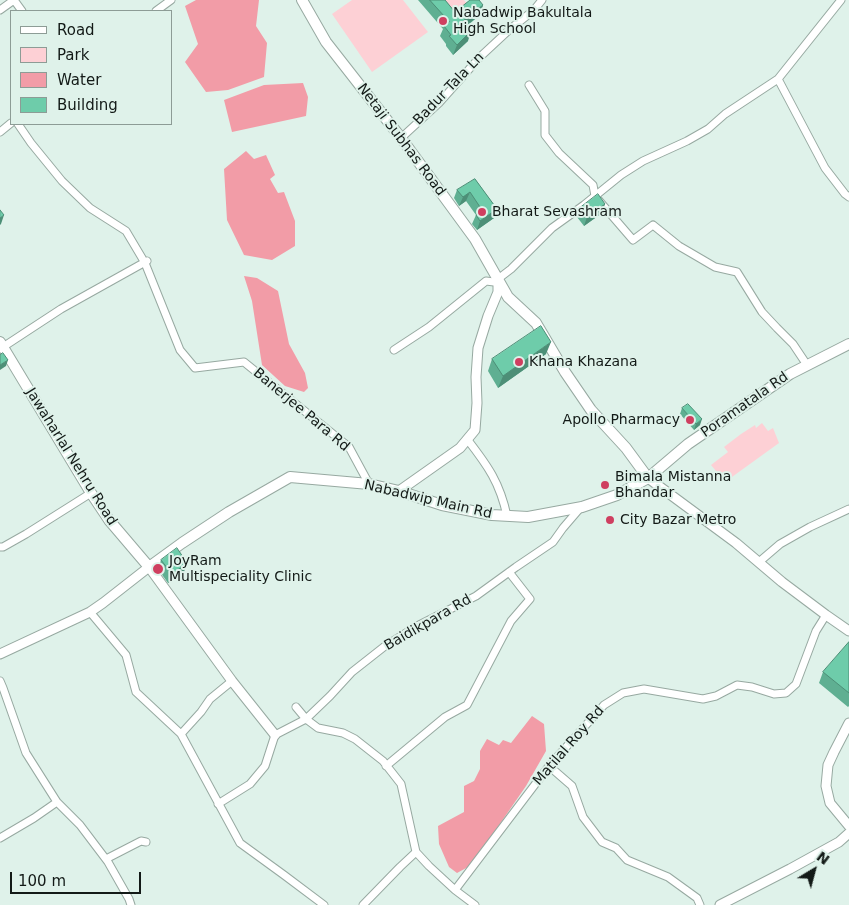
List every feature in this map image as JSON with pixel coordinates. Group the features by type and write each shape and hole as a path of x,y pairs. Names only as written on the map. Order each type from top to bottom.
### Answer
{"main road":[{"name":"Netaji Subhas Road","path":"302,0 326,42 401,138 475,239 496,281 508,297 536,323 565,372 591,410 626,448 648,478"},
{"name":"Poramatala Rd","path":"648,478 688,444 790,374 849,344"},
{"name":"Jawaharlal Nehru Road","path":"2,350 109,520 149,566"},
{"name":"Nabadwip Main Rd","path":"149,566 229,512 290,477 369,484 399,491 442,505 492,515 507,516 528,516 582,507 617,495 648,478"}],"street":[{"path":"0,10 14,0"},
{"path":"157,10 171,0"},
{"name":"Badur Tala Ln","path":"401,138 439,103 480,57 534,10 542,0"},
{"path":"394,350 429,328 486,281 496,281 511,269 552,228 621,175 643,161 708,129 725,114 778,79 841,0"},
{"path":"778,79 825,168 849,197"},
{"path":"529,85 545,112 545,135 559,153 593,186 595,194 633,240 653,225 679,246 715,267 737,272 762,312 793,344 807,364"},
{"path":"0,132 10,124"},
{"name":"Banerjee Para Rd","path":"19,125 62,181 90,208 126,231 146,262 180,350 195,368 244,362 349,447 369,484"},
{"path":"2,350 61,309 146,262"},
{"path":"399,491 460,448 475,430 478,348 498,292 496,281"},
{"path":"467,439 494,476 507,516"},
{"path":"648,478 736,543 782,582 849,631"},
{"path":"0,547 26,534 91,493"},
{"name":"Baidikpara Rd","path":"275,735 306,720 352,672 385,646 417,626 476,596 553,542 582,507"},
{"path":"759,562 780,544 810,527 849,509"},
{"name":"Nabadwip Main Rd","path":"0,654 90,612 149,566"},
{"name":"Jawaharlal Nehru Road","path":"149,566 232,681 275,735"},
{"path":"386,766 445,717 467,705 511,621 530,599 509,572"},
{"path":"90,612 126,655 136,692 181,734 240,844 284,874 324,905"},
{"name":"Matilal Roy Rd","path":"455,890 549,766 604,705 623,692 644,689 703,699 716,696 736,685 752,687 774,694 786,693 796,684 816,631 826,615"},
{"path":"0,681 26,753 58,802 80,825 106,859 129,898 131,905"},
{"path":"181,734 210,699 232,681"},
{"path":"296,707 306,720 318,728 343,733 355,739 383,761 402,784 416,852 455,890 475,905"},
{"path":"849,723 828,765 826,786 830,803 849,826"},
{"path":"218,804 250,784 266,766 275,735"},
{"path":"549,766 572,786 583,817 602,842 616,848 627,860 668,877 697,898 700,905"},
{"path":"0,838 58,802"},
{"path":"720,905 839,842 849,833"},
{"path":"106,859 141,841 146,842"},
{"path":"363,905 416,852"}],"green space":[{"path":"352,0 403,0 428,32 372,72 332,14"},
{"path":"437,0 464,0 469,6 453,19"},
{"path":"762,423 768,431 773,428 779,443 725,482 711,465 728,452 724,447 755,425 756,428"}],"water":[{"path":"196,0 259,0 256,26 267,43 264,77 228,90 206,92 185,62 198,44 185,6"},
{"path":"303,83 308,97 306,116 232,132 224,100 264,85"},
{"path":"246,151 254,159 266,155 275,175 270,179 278,193 284,192 295,221 295,246 272,260 244,255 227,220 224,169"},
{"path":"244,276 257,278 278,291 289,344 305,373 308,388 304,392 285,386 262,365 252,301"},
{"path":"532,716 544,724 546,751 526,786 486,844 468,867 457,873 449,867 439,844 438,826 464,812 464,786 474,781 480,769 480,751 487,739 499,745 503,740 511,743"}],"building":[{"path":"430,0 445,0 455,12 470,0 479,0 483,5 463,21 471,31 457,45 449,36 451,35 444,26 449,22"},
{"path":"475,179 497,209 480,221 476,215 482,210 470,192 463,197 457,190"},
{"path":"598,194 605,204 587,217 580,208"},
{"path":"0,210 4,215 0,218"},
{"path":"541,326 551,342 503,376 492,359"},
{"path":"3,353 8,360 0,365 0,355"},
{"path":"688,404 702,419 696,424 682,408"},
{"path":"177,548 187,563 172,574 161,560"},
{"path":"849,642 849,693 823,672"}],"place":[{"name":"Nabadwip Bakultala High School","path":"443,21"},
{"name":"Bharat Sevashram","path":"482,212"},
{"name":"Khana Khazana","path":"519,362"},
{"name":"Apollo Pharmacy","path":"690,420"},
{"name":"Bimala Mistanna Bhandar","path":"605,485"},
{"name":"City Bazar Metro","path":"610,520"},
{"name":"JoyRam Multispeciality Clinic","path":"158,569"}]}
